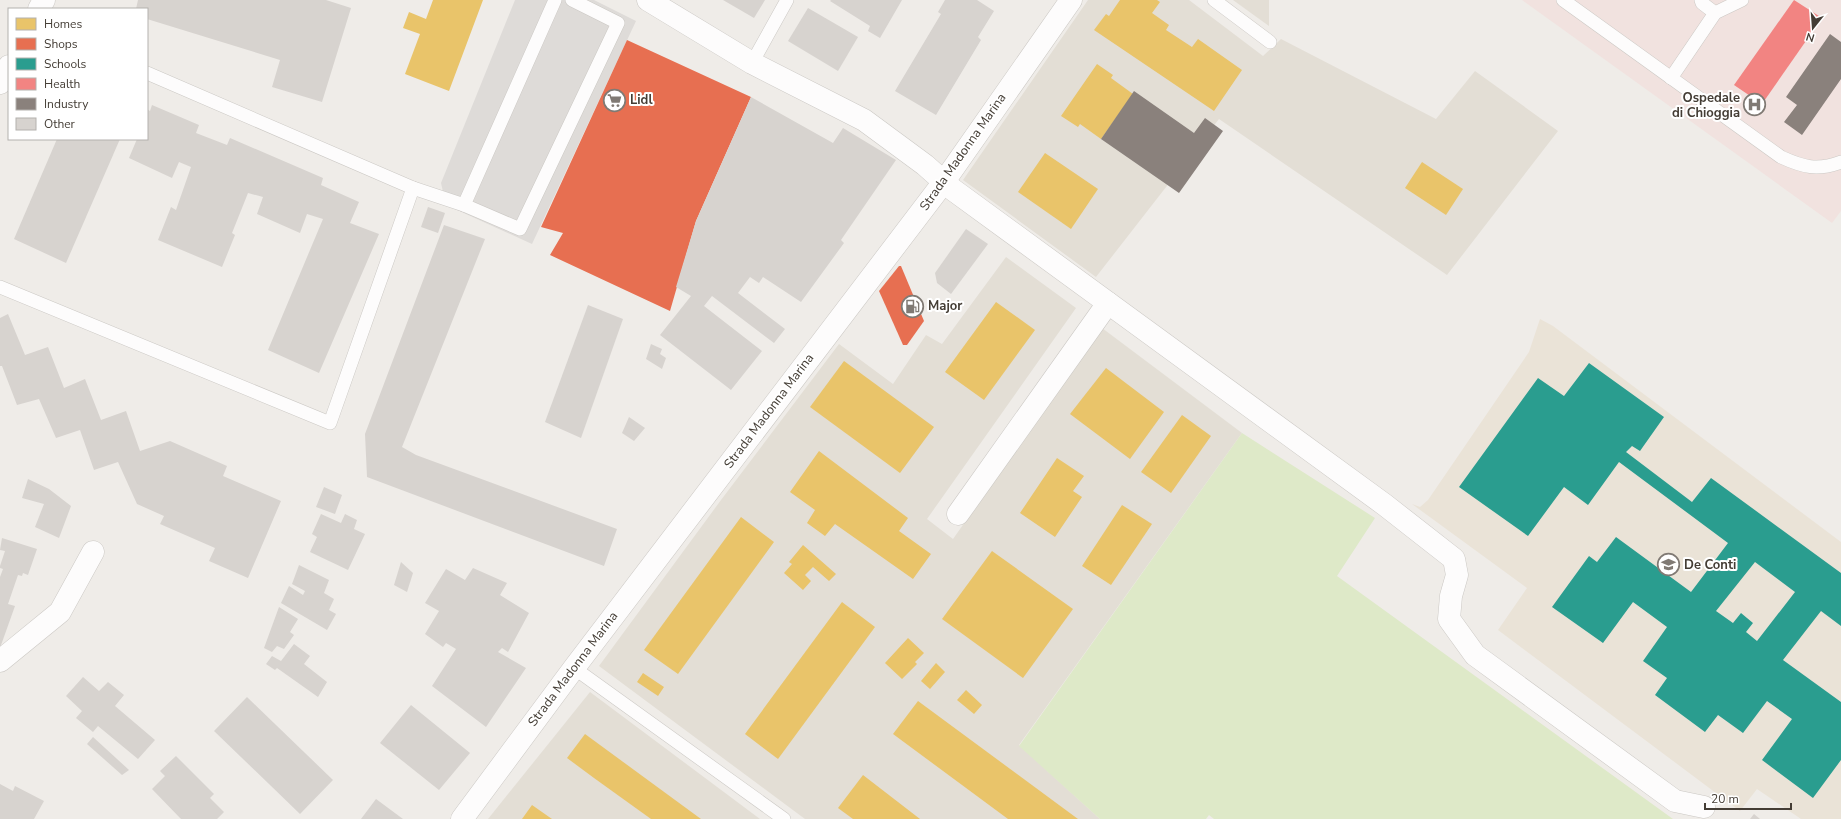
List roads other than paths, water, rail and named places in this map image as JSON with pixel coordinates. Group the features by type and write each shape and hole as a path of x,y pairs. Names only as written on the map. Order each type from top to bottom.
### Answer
{"street":[{"path":"648,0 752,63 864,120 925,165 943,183 1385,505 1454,559 1457,574 1451,596 1449,619 1475,655 1675,801 1704,807"},
{"name":"Strada Madonna Marina","path":"462,819 574,668 943,183 1071,0"},
{"path":"0,83 8,68"},
{"path":"958,514 1108,303"},
{"path":"0,661 60,612 93,552"}],"lane":[{"path":"464,205 555,0"},
{"path":"148,73 413,188 464,205 520,229 618,23 572,0"},
{"path":"752,63 787,0"},
{"path":"1214,0 1270,42"},
{"path":"1563,0 1781,157 1801,166 1822,167 1841,162"},
{"path":"1701,0 1702,3 1715,13"},
{"path":"1671,78 1715,13 1742,0"},
{"path":"0,287 330,423 413,188"},
{"path":"574,668 784,819"}],"place":[{"name":"Lidl","path":"615,100"},
{"name":"Ospedale di Chioggia","path":"1755,105"},
{"name":"Major","path":"913,306"},
{"name":"De Conti","path":"1668,565"}]}
